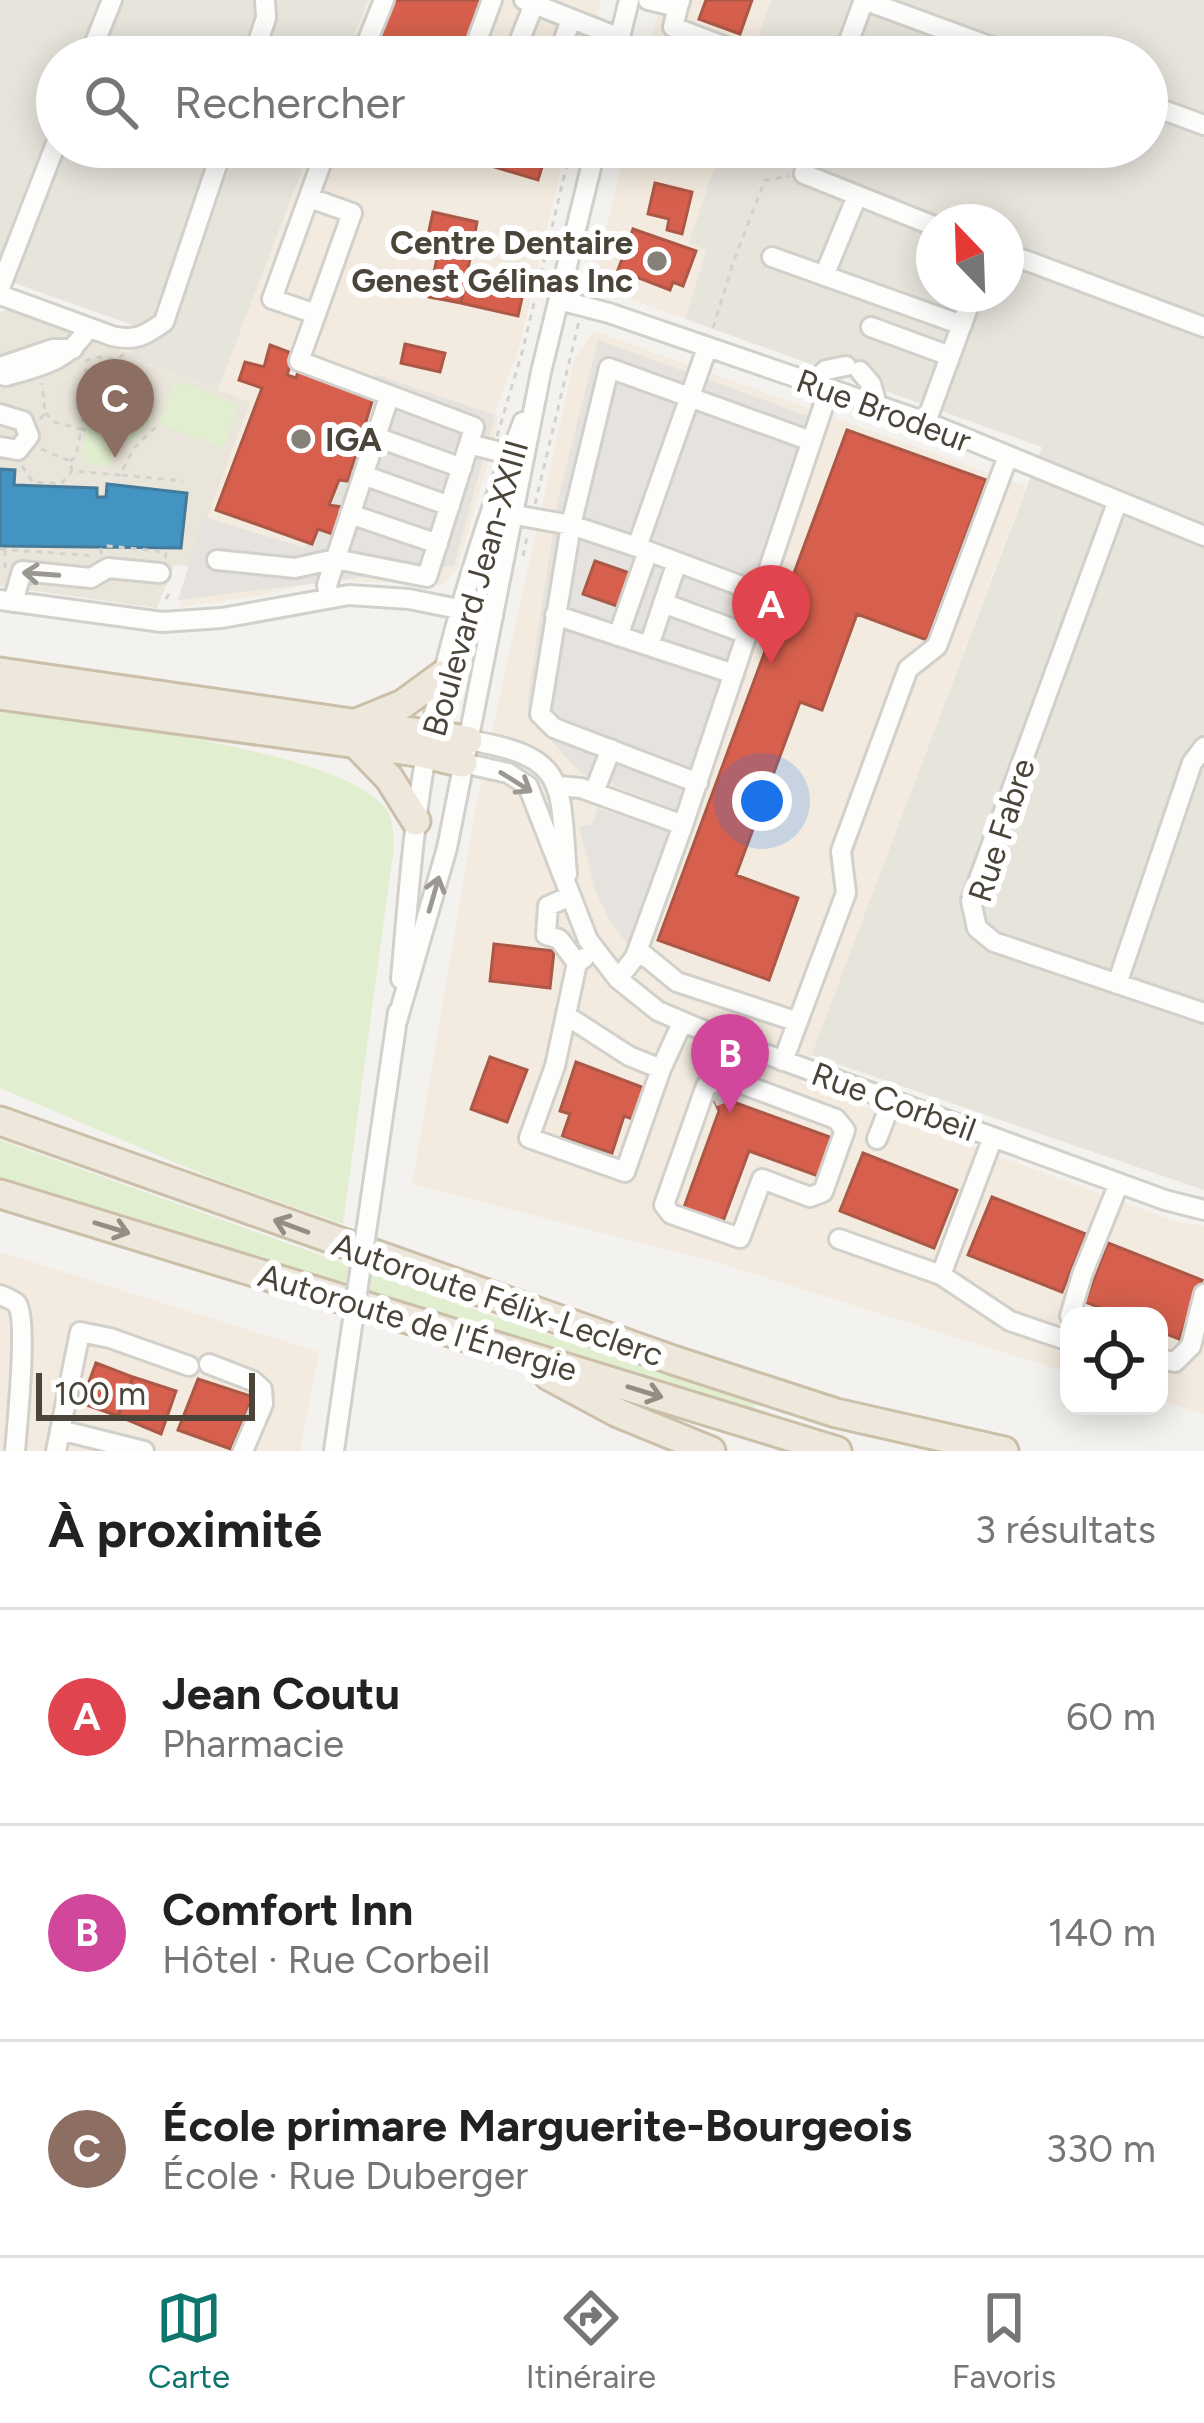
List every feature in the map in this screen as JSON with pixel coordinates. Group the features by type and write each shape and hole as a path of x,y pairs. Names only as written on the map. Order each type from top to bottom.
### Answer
{"highway":[{"path":"0,672 357,734 444,674"},
{"path":"0,694 357,734 466,751"},
{"path":"357,734 416,821"},
{"name":"Autoroute Félix-Leclerc","path":"0,1121 539,1314 836,1413 1004,1451"},
{"name":"Autoroute de l'Énergie","path":"0,1194 837,1451"},
{"name":"Autoroute Félix-Leclerc","path":"493,1345 618,1413 711,1451"},
{"path":"836,1413 955,1451"}],"street":[{"path":"97,36 112,0"},
{"path":"260,36 265,0"},
{"path":"369,36 384,0"},
{"path":"479,36 492,0"},
{"path":"621,36 629,0"},
{"path":"648,0 679,4 674,27 697,36"},
{"path":"851,36 864,0 962,36"},
{"path":"519,36 529,2 599,36"},
{"path":"565,36 571,19"},
{"path":"1168,112 1204,125"},
{"path":"47,168 0,291 127,340 144,337 164,322 216,168"},
{"path":"316,314 272,299 320,168"},
{"name":"Boulevard Jean-XXIII","path":"334,1451 398,1021 416,821 429,744 461,609 518,457 591,168"},
{"path":"805,168 804,174 916,219"},
{"path":"824,276 857,196"},
{"path":"217,560 295,568 335,559 427,577 470,444 474,427 299,361 352,213 310,198"},
{"path":"772,257 962,325"},
{"path":"1024,260 1204,327"},
{"name":"Rue Brodeur","path":"559,300 926,422 1204,536"},
{"path":"926,422 967,312"},
{"path":"871,327 950,356"},
{"path":"0,371 53,349 78,356 88,328"},
{"path":"618,636 707,348"},
{"path":"698,783 554,728 540,715 571,525 609,368 811,441"},
{"path":"618,979 638,950 698,783 811,441 826,370 853,369 871,384 877,406"},
{"path":"328,598 327,585 389,397"},
{"path":"0,414 23,421 29,436 18,450 0,447"},
{"path":"376,437 462,468"},
{"path":"470,444 518,457"},
{"path":"783,1061 846,893 841,851 900,689 908,669 937,646 1009,456"},
{"name":"Boulevard Jean-XXIII","path":"398,1021 447,848 515,515 518,457"},
{"path":"363,475 450,506"},
{"name":"Rue Fabre","path":"1117,503 971,902 977,928 994,942 1204,1013"},
{"path":"350,514 438,544"},
{"path":"515,515 571,525 760,593"},
{"path":"649,646 677,562"},
{"path":"160,573 107,568 93,578 22,571 6,601 166,622 242,615 328,598 396,598 493,616"},
{"path":"89,615 93,578"},
{"path":"166,622 168,596"},
{"path":"663,603 747,634"},
{"path":"555,615 734,674"},
{"path":"1117,984 1192,764 1204,747"},
{"path":"594,792 611,749"},
{"path":"466,751 530,754 545,765 557,786 594,792 682,825"},
{"name":"Rue Corbeil","path":"466,751 532,791 568,897 595,950 618,979 650,1005 682,1023 783,1061 1204,1210"},
{"name":"Rue Corbeil","path":"557,786 568,897"},
{"path":"568,897 548,906 546,935 559,939 577,963"},
{"path":"595,950 577,963 568,1016 529,1138 625,1172 682,1023"},
{"path":"638,950 676,982 798,1022"},
{"path":"568,1016 629,1056 661,1069"},
{"path":"721,1092 836,1119 845,1130 823,1192 810,1197 762,1180 740,1238 671,1214 664,1205 721,1092 750,1048"},
{"path":"877,1139 892,1100"},
{"path":"941,1275 992,1137"},
{"path":"1074,1307 1119,1183"},
{"path":"839,1239 941,1275 1010,1321 1060,1328"},
{"path":"1168,1361 1185,1355 1204,1294"},
{"path":"0,1295 14,1301 20,1311 15,1451"},
{"path":"56,1451 80,1332 258,1383 263,1404 243,1451"},
{"path":"60,1430 144,1451"}],"path":[{"name":"Boulevard Jean-XXIII","path":"497,434 508,409 566,168"},
{"path":"707,348 765,180 804,174"},
{"name":"Boulevard Jean-XXIII","path":"535,506 577,331"},
{"path":"70,461 76,457 92,405 78,356"},
{"path":"43,386 45,413 55,422 84,430"},
{"path":"39,419 45,413"},
{"path":"120,475 134,448 159,424"},
{"path":"39,448 70,461"},
{"path":"70,461 72,471"},
{"path":"19,463 33,482 61,484 72,471"},
{"path":"72,471 183,481"},
{"path":"0,549 101,557 101,548 108,546 166,552"}],"shaded area":[{"path":"0,0 368,0 354,36 36,36 36,168 303,168 218,390 131,358 132,325 0,278"},
{"path":"368,0 601,0 592,36 354,36"},
{"path":"661,0 771,0 758,36 653,36"},
{"path":"771,0 1204,0 1204,1190 811,1055 1042,447 685,319 706,251 688,244 714,168 1168,168 1168,36 758,36"},
{"path":"303,168 561,168 520,345 495,412 499,416 489,459 457,570 443,585 331,580 179,607 189,566 249,403 218,390"},
{"path":"621,168 714,168 688,243 706,250 685,319 593,285"},
{"path":"8,310 133,351 132,359 250,402 189,566 174,565 157,608 0,586 0,312"},
{"path":"594,331 1026,486 801,1083 1174,1221 1204,1226 1204,1414 1168,1403 1168,1307 1060,1307 1060,1370 716,1262 412,1184 478,795 574,360"},
{"path":"598,340 811,417 751,593 756,606 680,811 581,773 539,728 527,704 558,499","holes":["595,561 634,574 623,608 583,594"]},
{"path":"375,374 495,415 454,566 178,600 204,517 305,548"},
{"path":"597,808 671,833 630,947 611,923 595,890 579,826 592,825"},
{"path":"0,1252 319,1352 300,1451 0,1451"}],"green space":[{"path":"175,381 239,404 223,448 159,424"},
{"path":"101,392 135,402 153,416 134,440 122,443 114,423 90,417"},
{"path":"87,425 105,425 116,445 108,466 88,464 81,456"},
{"path":"0,709 146,730 266,754 361,788 387,810 394,846 343,1224 212,1178 0,1088"},
{"path":"0,1140 437,1297 755,1404 756,1415 0,1181"}],"building: Commerces":[{"path":"394,0 486,0 474,36 381,36"},
{"path":"706,0 752,0 740,34 699,19"},
{"path":"498,168 542,168 538,180"},
{"path":"655,183 692,192 682,234 667,230 669,219 648,214"},
{"path":"433,212 477,222 473,244 428,235"},
{"name":"Centre Dentaire Genest Gélinas Inc","path":"633,229 696,251 683,286 673,282 670,290 618,270"},
{"path":"441,238 473,244 461,303 429,297"},
{"path":"467,272 525,284 518,316 461,303"},
{"path":"405,344 445,353 440,372 401,363"},
{"name":"IGA","path":"270,345 294,354 287,375 296,378 298,372 373,398 348,481 339,480 329,505 342,507 333,534 318,529 312,544 216,510 262,388 239,380 245,362 264,367"},
{"path":"847,430 986,480 927,640 857,614 822,710 800,702 736,875 798,898 769,980 658,940"},
{"path":"595,561 635,575 623,608 583,594"},
{"path":"494,944 554,951 550,988 490,981"},
{"path":"490,1057 527,1070 507,1122 471,1109"},
{"path":"576,1062 644,1088 633,1119 624,1116 612,1153 562,1137 570,1114 560,1111"},
{"path":"727,1084 736,1103 835,1139 821,1177 749,1151 722,1224 683,1210 719,1111 710,1091"},
{"path":"863,1153 957,1190 934,1248 840,1211"},
{"path":"992,1197 1086,1234 1062,1292 968,1255"},
{"path":"1108,1243 1202,1280 1179,1339 1168,1335 1168,1307 1098,1307 1085,1302"},
{"path":"96,1363 133,1377 118,1416 81,1403"},
{"path":"133,1377 176,1391 161,1434 118,1416"},
{"path":"198,1379 253,1397 231,1449 178,1430"}],"building: Écoles":[{"path":"0,469 15,470 14,485 97,488 97,497 106,497 107,484 187,493 181,548 0,546"}],"tunnel":[{"path":"713,1098 730,1091"}],"place":[{"name":"Centre Dentaire Genest Gélinas Inc","path":"657,261"},
{"name":"IGA","path":"301,439"},
{"name":"École primare Marguerite-Bourgeois","path":"115,458"},
{"name":"Jean Coutu","path":"771,664"},
{"name":"Comfort Inn","path":"730,1113"}]}
